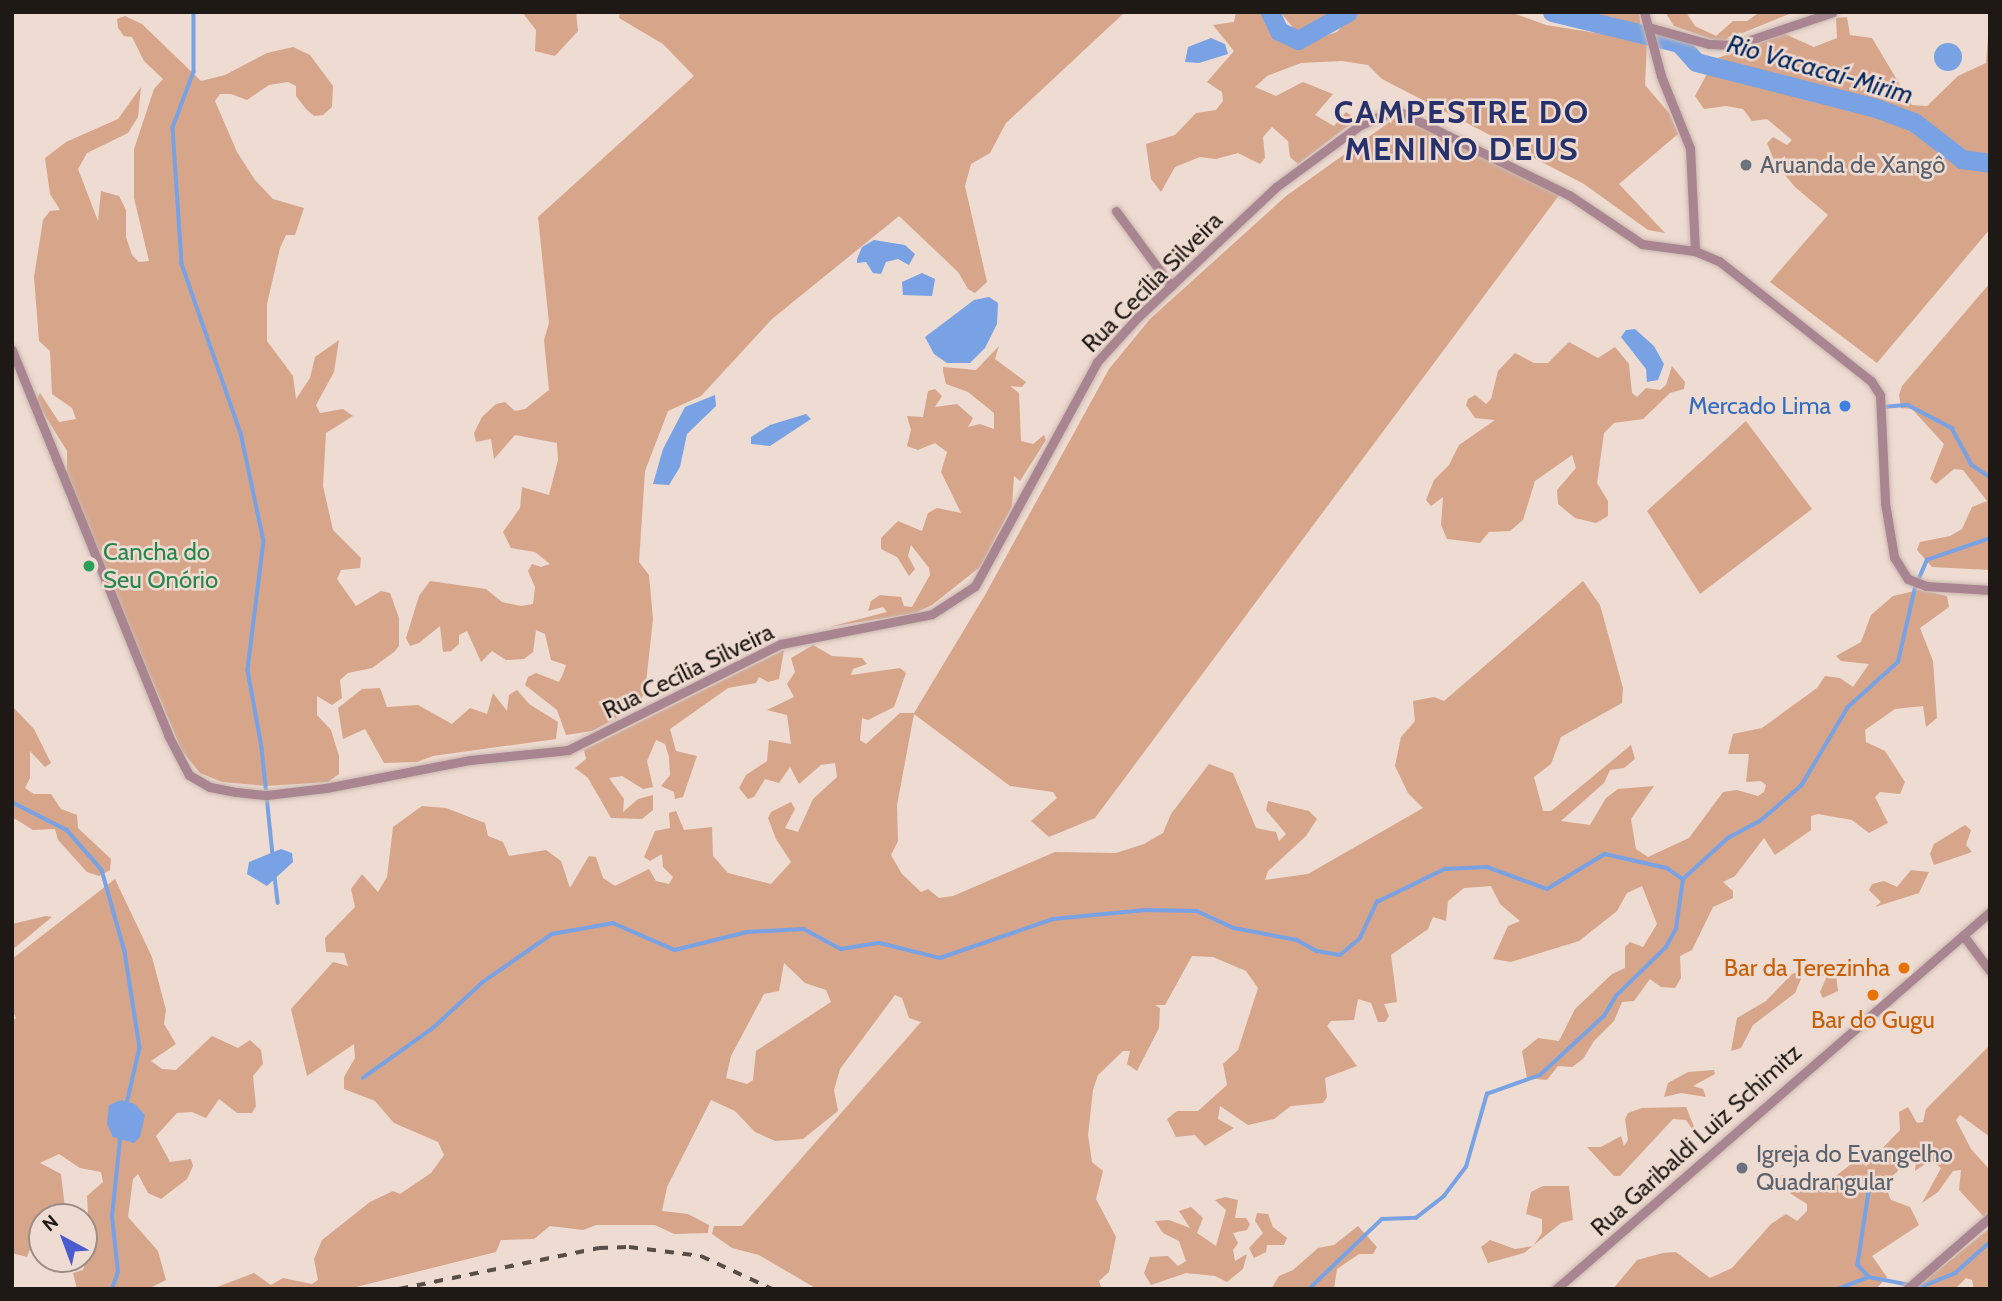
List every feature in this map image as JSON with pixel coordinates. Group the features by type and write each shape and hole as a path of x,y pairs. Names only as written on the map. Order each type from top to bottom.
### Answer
{"street":[{"path":"1644,12 1661,76 1690,148 1695,251"},
{"path":"1650,30 1709,44 1735,45 1833,12"},
{"name":"Rua Cecília Silveira","path":"12,350 169,735 189,775 210,787 267,795 381,781 470,760 568,750 781,644 932,614 975,586 1097,362 1171,286 1276,187 1360,125 1396,110 1569,195 1642,244 1695,251 1719,261 1871,381 1880,395 1885,503 1894,557 1908,579 1926,586 1990,590"},
{"path":"1116,211 1171,286"},
{"name":"Rua Garibaldi Luiz Schimitz","path":"1556,1289 1990,912"},
{"path":"1963,935 1990,971"},
{"path":"1907,1289 1990,1217"}],"shaded area":[{"path":"522,12 576,12 578,31 555,56 535,51 536,30"},
{"path":"620,12 1125,12 1006,123 990,153 971,164 965,186 987,282 975,293 968,289 958,272 899,216 772,319 701,396 668,411 645,471 639,562 649,575 653,619 645,692 637,707 592,731 566,735 557,710 525,685 528,677 536,673 559,682 563,674 566,665 551,660 545,634 536,630 533,652 524,659 506,660 492,651 481,662 467,631 459,635 459,644 451,651 443,652 440,626 419,643 410,646 406,638 419,596 430,581 486,589 502,602 521,606 533,604 535,587 528,571 532,564 541,567 550,564 535,552 511,548 503,532 520,508 522,487 549,495 558,460 557,443 515,435 494,459 491,439 476,442 474,433 482,417 496,404 505,402 515,411 525,409 549,390 544,340 549,323 538,217 694,76 663,44 619,18"},
{"path":"1236,12 1273,12 1289,41 1300,44 1337,32 1354,12 1510,12 1546,25 1647,41 1645,85 1669,113 1678,134 1619,184 1665,233 1648,230 1584,184 1382,79 1368,65 1342,61 1301,63 1267,76 1255,87 1276,96 1303,82 1333,94 1315,115 1334,126 1346,112 1357,119 1298,164 1290,157 1288,141 1272,127 1263,137 1265,158 1260,164 1238,153 1216,159 1200,157 1175,167 1161,192 1151,179 1146,144 1175,135 1196,113 1216,110 1223,101 1222,92 1207,82 1234,51 1213,25 1234,22"},
{"path":"1280,12 1340,12 1315,27 1296,31"},
{"path":"1570,12 1639,12 1641,28 1612,17 1592,19"},
{"path":"1665,12 1686,12 1695,26 1716,36 1733,21 1747,21 1760,12 1794,12 1720,42 1674,26"},
{"path":"1990,12 1990,229 1877,363 1770,282 1828,215 1795,187 1775,163 1767,143 1773,137 1787,145 1792,140 1767,119 1752,121 1743,109 1726,106 1704,109 1695,96 1715,59 1785,34 1814,47 1837,38 1836,18 1847,17 1850,35 1872,38 1912,105 1927,106 1958,76 1986,63"},
{"path":"125,16 142,24 201,81 225,75 267,53 293,47 310,55 333,86 332,107 323,115 314,116 306,109 296,96 296,86 288,82 269,85 247,100 231,94 220,94 215,101 237,152 255,180 273,199 304,208 295,235 286,235 280,248 267,304 267,341 293,376 296,399 310,378 315,357 339,340 334,372 316,405 320,413 343,409 353,416 326,433 323,486 333,530 361,558 360,568 341,570 337,579 356,606 381,591 390,593 399,618 399,646 394,652 372,668 348,673 340,680 342,698 332,705 317,696 317,715 331,730 339,756 339,774 328,782 266,786 222,782 200,773 182,751 67,479 67,451 36,401 40,393 59,422 76,419 72,408 52,394 50,351 39,341 34,277 43,220 50,211 60,210 50,194 45,158 66,142 118,119 141,87 138,117 128,133 87,153 78,169 98,221 101,191 119,196 126,210 126,237 132,255 139,262 149,261 134,198 134,149 154,89 163,79 144,61 132,37 124,36 118,28 117,19"},
{"path":"1398,116 1560,194 1095,818 1049,837 1031,821 1057,798 1053,792 1010,786 914,714 897,805 898,841 891,855 902,874 921,892 928,889 939,898 953,896 1055,852 1116,853 1144,844 1163,833 1171,814 1209,764 1233,773 1256,828 1276,832 1279,841 1286,834 1266,810 1268,801 1309,811 1317,819 1306,836 1268,871 1265,880 1308,874 1423,808 1408,793 1395,766 1401,737 1415,721 1413,701 1434,697 1444,701 1583,581 1600,605 1623,688 1622,703 1561,737 1551,764 1534,777 1543,811 1551,811 1631,745 1635,759 1624,768 1610,770 1604,783 1561,821 1590,825 1606,798 1618,789 1654,786 1631,819 1636,849 1648,857 1689,838 1723,792 1737,790 1758,796 1764,792 1766,785 1761,781 1746,782 1749,754 1728,754 1733,734 1762,728 1817,688 1825,676 1840,678 1853,687 1869,664 1841,661 1836,656 1861,642 1871,615 1893,596 1919,590 1947,596 1949,607 1920,628 1933,661 1937,718 1926,727 1923,706 1895,709 1865,730 1866,742 1885,751 1905,782 1900,794 1880,792 1875,797 1888,823 1869,833 1852,820 1818,814 1811,816 1811,830 1775,855 1764,838 1735,876 1723,882 1733,891 1733,898 1713,907 1692,950 1680,956 1681,978 1675,988 1661,987 1650,979 1634,1001 1622,1002 1614,1021 1594,1041 1583,1059 1572,1067 1558,1066 1547,1080 1527,1078 1522,1051 1538,1038 1559,1041 1575,1009 1612,974 1625,968 1625,947 1630,942 1643,947 1657,924 1642,886 1627,893 1617,911 1579,941 1511,962 1493,959 1508,926 1520,921 1500,904 1491,886 1464,888 1448,901 1446,921 1433,917 1428,929 1391,955 1397,1002 1384,1004 1389,1016 1385,1022 1378,1022 1371,1003 1358,999 1354,1020 1331,1021 1327,1026 1357,1066 1325,1078 1327,1097 1323,1103 1291,1106 1274,1119 1248,1125 1220,1106 1218,1119 1234,1128 1205,1146 1195,1135 1176,1137 1167,1119 1177,1111 1198,1111 1227,1085 1223,1064 1238,1050 1258,988 1246,971 1213,957 1192,956 1165,1005 1155,1005 1160,1008 1159,1028 1137,1071 1127,1064 1130,1051 1123,1051 1098,1075 1093,1090 1088,1135 1092,1162 1103,1171 1096,1199 1116,1237 1109,1272 1099,1281 1101,1287 1124,1289 817,1289 759,1255 732,1248 712,1234 714,1226 742,1226 921,1022 909,1018 902,998 895,995 840,1069 834,1090 838,1111 803,1139 775,1141 755,1132 735,1111 711,1100 667,1187 662,1211 688,1214 709,1225 708,1233 674,1234 655,1225 596,1225 583,1230 550,1226 534,1239 501,1240 496,1252 348,1289 212,1289 254,1273 271,1285 283,1278 312,1284 318,1280 314,1259 322,1240 370,1202 393,1191 400,1194 431,1173 444,1155 438,1142 394,1123 375,1101 344,1089 344,1077 355,1058 354,1044 307,1076 291,1009 333,962 348,966 344,953 326,952 325,938 355,907 351,889 362,874 378,892 387,877 393,827 422,806 446,808 485,823 488,836 503,842 509,856 546,850 561,861 570,888 589,856 596,857 603,878 615,886 649,869 656,881 669,884 673,877 663,867 662,854 650,861 644,857 655,831 670,828 669,813 676,811 684,830 712,827 713,856 728,873 771,884 791,862 776,839 768,818 771,812 791,802 795,809 785,828 798,832 813,799 837,777 835,763 821,765 799,784 790,767 779,783 765,779 754,797 748,799 739,788 746,775 767,761 769,740 791,744 787,715 767,710 794,697 787,684 795,672 791,658 813,645 832,656 862,658 867,664 853,669 851,675 900,668 906,673 894,707 868,720 862,718 860,740 866,744 900,713 914,713 985,595 1109,369 1150,319 1286,196","holes":["784,963 805,983 826,990 831,1002 756,1051 753,1080 747,1084 726,1078 731,1056 764,994 779,991"]},
{"path":"1990,283 1990,570 1932,567 1917,550 1920,542 1950,536 1962,529 1972,507 1987,501 1963,470 1954,469 1936,484 1930,479 1944,444 1912,409 1901,408 1899,395 1902,386"},
{"path":"1569,342 1598,358 1615,347 1629,364 1632,393 1637,397 1646,388 1660,390 1666,385 1672,366 1685,382 1684,389 1670,393 1643,419 1614,423 1604,433 1597,483 1608,501 1608,516 1596,523 1575,518 1558,504 1557,490 1576,468 1572,455 1535,481 1523,520 1510,531 1489,532 1480,543 1447,539 1441,525 1443,497 1431,506 1426,500 1434,480 1449,465 1459,445 1495,420 1475,418 1466,405 1468,399 1475,395 1486,404 1491,399 1498,371 1515,353 1534,363 1548,363"},
{"path":"999,346 995,359 1026,382 1022,387 1010,386 1019,393 1021,441 1033,444 1044,435 1046,440 1020,481 1014,476 1012,506 980,567 932,605 915,613 829,627 887,612 883,607 868,611 871,601 880,595 901,597 904,606 912,607 930,575 929,568 911,545 908,556 915,569 909,576 897,557 881,549 881,538 898,521 922,531 928,513 937,508 961,513 941,472 947,452 935,443 918,450 907,446 911,430 907,416 923,417 928,391 935,389 942,396 935,407 957,404 973,418 968,427 980,424 994,429 994,413 968,392 946,384 943,367 976,370"},
{"path":"1746,421 1812,509 1700,594 1647,511"},
{"path":"784,650 779,679 768,682 759,677 756,683 728,688 670,729 676,751 697,756 683,797 675,799 674,792 661,786 670,775 669,757 665,744 656,740 647,761 653,787 643,789 622,776 609,778 624,799 623,812 638,799 653,795 653,810 642,819 611,818 588,778 575,768 586,759 584,750"},
{"path":"380,688 387,707 418,705 452,724 470,708 487,714 493,693 507,711 509,695 517,690 529,704 558,722 556,739 433,756 417,762 384,763 365,729 343,739 338,708 362,689"},
{"path":"12,706 34,729 51,763 45,767 30,751 30,778 25,788 34,794 51,794 61,809 77,815 78,828 111,859 110,870 99,876 87,872 58,840 55,829 33,830 12,817"},
{"path":"1965,825 1971,830 1966,845 1972,852 1934,865 1930,854 1934,844"},
{"path":"1911,870 1929,872 1919,893 1875,907 1881,902 1869,890 1872,884 1884,881 1897,887"},
{"path":"115,879 152,957 166,1010 164,1024 176,1044 151,1061 162,1069 176,1070 212,1036 238,1048 250,1040 261,1050 263,1064 253,1076 256,1106 252,1113 237,1113 219,1099 206,1118 192,1112 177,1113 156,1136 170,1162 191,1159 193,1166 187,1179 161,1199 148,1193 138,1174 133,1179 128,1217 158,1251 166,1280 148,1289 77,1289 73,1273 98,1273 98,1203 87,1203 87,1196 103,1182 101,1172 80,1168 59,1154 40,1163 61,1174 64,1203 28,1203 28,1254 27,1257 12,1253 12,1021 16,1018 12,1010 12,959"},
{"path":"52,917 12,950 12,924"},
{"path":"1829,962 1835,966 1838,991 1823,998 1820,992 1827,976 1803,974 1795,993 1753,1025 1741,1048 1731,1051 1737,1018 1766,1001 1792,974"},
{"path":"1990,1045 1990,1137 1960,1115 1956,1120 1971,1149 1990,1170 1990,1213 1985,1218 1959,1190 1961,1170 1953,1171 1938,1192 1922,1203 1941,1168 1931,1160 1915,1171 1916,1158 1922,1155 1918,1150 1903,1163 1886,1188 1891,1200 1910,1207 1919,1225 1872,1256 1887,1277 1876,1289 1613,1289 1637,1260 1663,1253 1676,1252 1710,1278 1732,1268 1771,1224 1786,1214 1797,1221 1807,1211 1807,1204 1791,1194 1779,1178 1782,1175 1803,1189 1819,1189 1864,1154 1876,1155 1900,1130 1899,1112 1908,1107 1917,1123 1923,1122 1926,1109"},
{"path":"1714,1070 1715,1074 1693,1086 1703,1089 1706,1097 1681,1093 1664,1097 1668,1083 1688,1072"},
{"path":"1686,1107 1699,1139 1686,1120 1673,1119 1620,1176 1614,1176 1587,1147 1601,1147 1621,1136 1624,1146 1628,1140 1625,1119 1628,1113 1642,1108"},
{"path":"1543,1186 1569,1186 1573,1220 1561,1223 1533,1245 1542,1233 1542,1219 1526,1214 1531,1192"},
{"path":"1225,1197 1238,1200 1235,1218 1246,1218 1250,1224 1247,1230 1233,1233 1238,1243 1233,1250 1235,1261 1247,1254 1243,1269 1227,1282 1215,1276 1186,1273 1151,1285 1144,1273 1150,1257 1168,1256 1178,1266 1186,1261 1179,1241 1163,1233 1155,1221 1169,1220 1190,1228 1179,1211 1191,1207 1203,1218 1197,1233 1216,1246 1226,1210 1215,1200"},
{"path":"1257,1213 1268,1214 1273,1227 1287,1238 1284,1245 1267,1245 1266,1252 1254,1258 1249,1248 1263,1233 1255,1221"},
{"path":"1358,1226 1377,1247 1373,1254 1359,1254 1337,1269 1334,1289 1271,1289 1279,1276 1293,1270 1318,1248 1334,1245"},
{"path":"1990,1228 1990,1289 1974,1289 1972,1280 1966,1278 1955,1289 1915,1289"},
{"path":"1490,1240 1515,1249 1533,1246 1524,1253 1488,1263 1481,1247"}],"water":[{"path":"1211,38 1225,44 1228,54 1199,63 1185,62 1188,47"},
{"path":"1948,43 1958,47 1962,57 1958,67 1948,71 1938,67 1934,57 1938,47"},
{"path":"874,240 905,245 915,254 909,265 898,259 886,262 881,274 873,273 866,262 857,263 857,259 862,247"},
{"path":"922,273 935,279 932,296 903,295 902,282"},
{"path":"989,297 998,303 997,324 985,348 970,363 947,363 934,354 925,337 974,300"},
{"path":"1635,329 1654,346 1664,364 1658,380 1647,382 1646,369 1621,337 1626,330"},
{"path":"715,395 716,406 687,434 680,467 669,485 653,484 663,449 685,407"},
{"path":"806,414 811,419 770,446 751,444 751,437 770,425"},
{"path":"281,849 292,853 293,862 267,886 247,874 249,862"},
{"path":"121,1100 135,1104 145,1115 140,1137 134,1143 113,1137 107,1124 109,1105"}],"waterway":[{"path":"194,12 194,72 173,128 182,264 241,433 264,541 248,670 262,748 273,855"},
{"name":"Rio Vacacaí-Mirim","path":"1270,12 1279,31 1298,40 1348,12"},
{"name":"Rio Vacacaí-Mirim","path":"1552,12 1679,43 1696,62 1876,108 1914,122 1962,159 1990,163"},
{"name":"Rio Vacacaí-Mirim","path":"1568,12 1569,17"},
{"path":"1883,407 1908,405 1952,428 1972,465 1990,477"},
{"path":"1309,1289 1382,1219 1416,1218 1444,1196 1466,1167 1487,1094 1540,1075 1604,1016 1616,996 1666,947 1676,929 1683,879 1728,838 1760,821 1801,786 1848,707 1898,662 1915,588 1927,560 1990,538"},
{"path":"12,802 67,830 102,870 125,952 140,1048 127,1104"},
{"path":"363,1078 433,1028 483,982 552,934 613,923 675,950 747,932 804,929 841,949 880,943 940,958 1053,919 1146,910 1197,911 1234,928 1297,940 1317,951 1340,955 1360,938 1377,902 1445,869 1487,867 1547,889 1605,854 1667,868 1683,879"},
{"path":"275,877 278,903"},
{"path":"112,1289 118,1272 112,1217 120,1139"},
{"path":"1872,1172 1858,1265 1869,1277 1921,1287 1955,1273 1990,1242"},
{"path":"1838,1289 1869,1277"}],"railway":[{"path":"399,1289 599,1248 629,1247 701,1256 772,1289"}],"place":[{"name":"Aruanda de Xangô","path":"1746,165"},
{"name":"Mercado Lima","path":"1845,406"},
{"name":"Cancha do Seu Onório","path":"89,566"},
{"name":"Bar da Terezinha","path":"1904,968"},
{"name":"Bar do Gugu","path":"1873,995"},
{"name":"Igreja do Evangelho Quadrangular","path":"1742,1168"}],"district":[{"name":"CAMPESTRE DO MENINO DEUS","path":"1462,132"}]}
